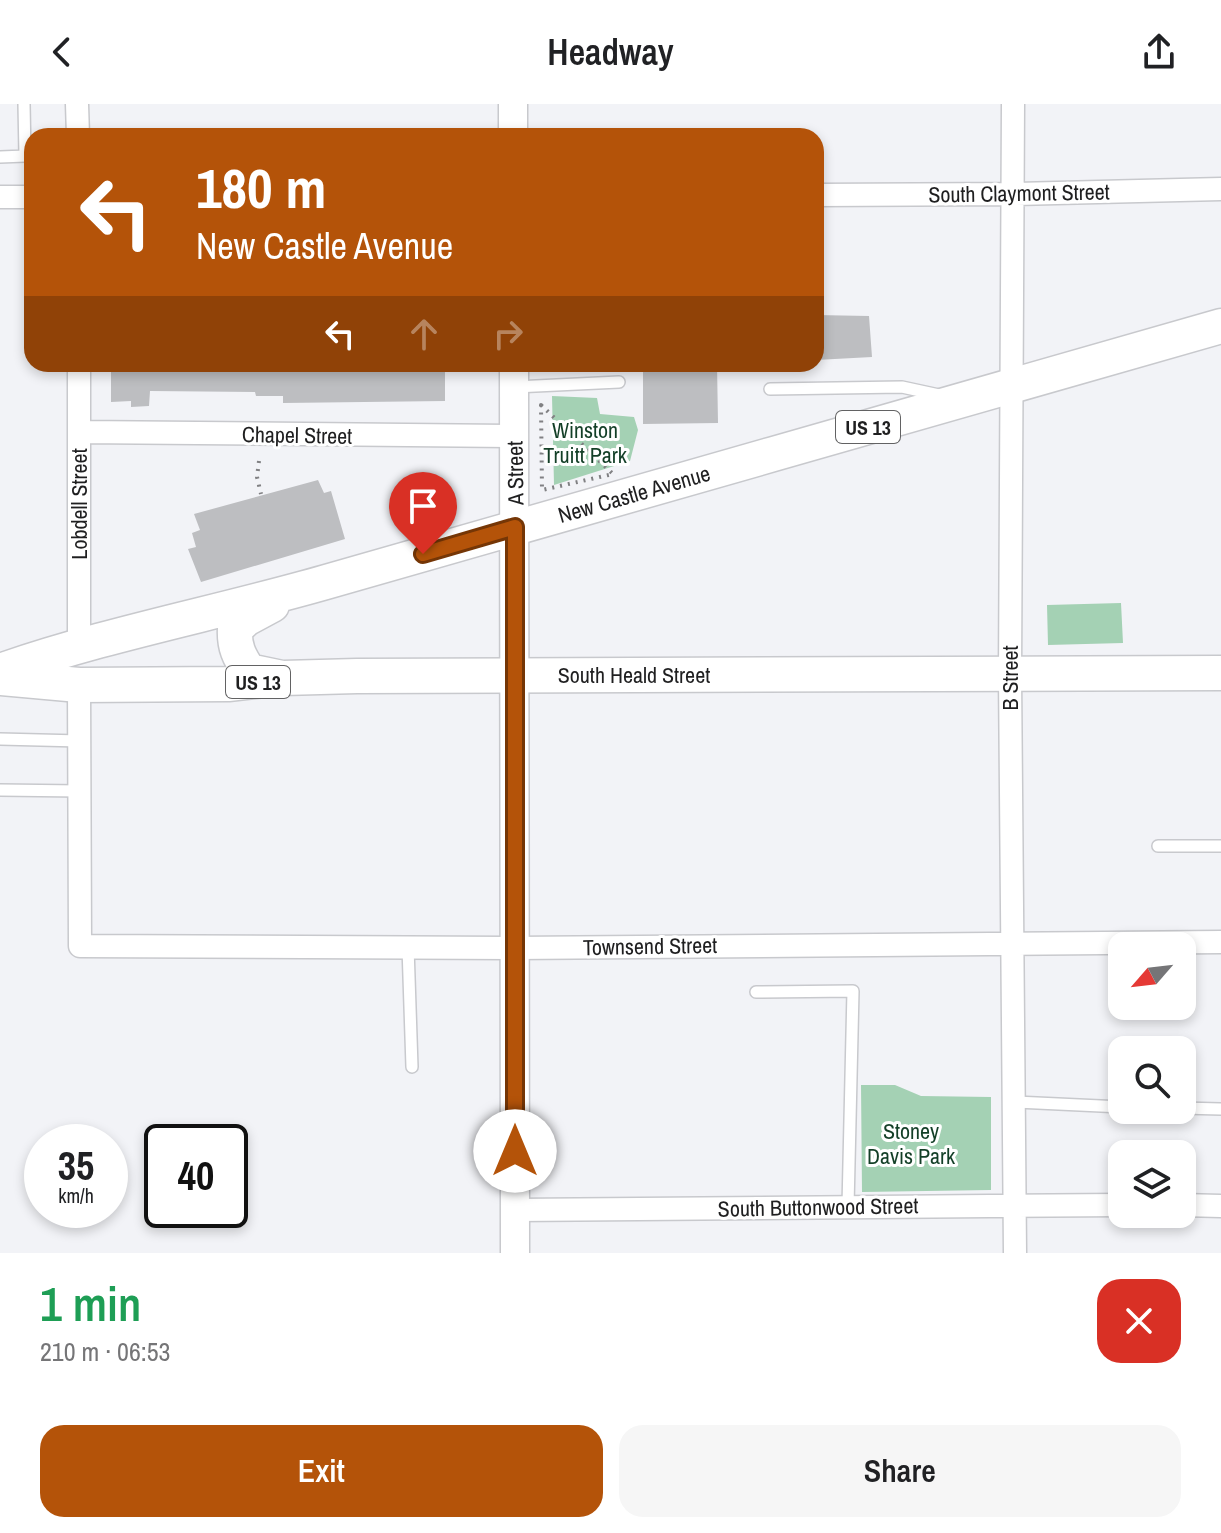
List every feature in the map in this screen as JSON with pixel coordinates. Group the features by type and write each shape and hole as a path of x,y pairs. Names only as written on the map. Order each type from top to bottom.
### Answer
{"main road":[{"name":"New Castle Avenue","path":"0,671 79,644 304,588 1221,326"},
{"path":"283,678 249,671 238,653 235,629 246,619 304,588"},
{"name":"South Heald Street","path":"0,678 79,685 228,684 283,678 515,675 1221,673"}],"street":[{"path":"77,104 78,128"},
{"path":"513,104 513,128"},
{"name":"B Street","path":"1013,104 1010,675 1015,1253"},
{"name":"South Claymont Street","path":"824,195 1221,189"},
{"path":"0,197 24,197"},
{"name":"Lobdell Street","path":"79,372 79,644"},
{"name":"A Street","path":"514,375 515,1253"},
{"name":"Chapel Street","path":"80,432 514,436"},
{"path":"79,685 80,791"},
{"name":"Townsend Street","path":"80,791 80,946 514,948 1221,942"},
{"name":"South Buttonwood Street","path":"515,1210 1108,1205"},
{"path":"1196,1205 1221,1206"}],"lane":[{"path":"24,104 24,128"},
{"path":"0,157 24,156"},
{"path":"514,375 619,382"},
{"path":"770,389 902,387 963,400"},
{"path":"0,739 80,741"},
{"path":"0,790 80,791"},
{"path":"1158,846 1221,846"},
{"path":"408,947 412,1067"},
{"path":"756,992 853,991 848,1206"},
{"path":"1014,1102 1108,1106"},
{"path":"1196,1108 1221,1109"}],"path":[{"path":"541,405 603,464 613,474 542,490 541,405"},
{"path":"259,461 257,477 261,494"}],"green space":[{"name":"Winston Truitt Park","path":"552,396 597,398 600,414 634,417 638,430 630,461 554,485"},
{"path":"1121,603 1123,643 1048,645 1047,605"},
{"name":"Stoney Davis Park","path":"861,1085 895,1085 921,1096 991,1097 991,1190 862,1192"}],"building":[{"path":"824,315 869,316 872,357 824,360"},
{"path":"111,372 445,372 445,401 283,403 283,396 256,396 255,392 150,391 149,406 131,407 131,401 111,402"},
{"path":"643,372 717,372 718,423 643,424"},
{"path":"318,480 324,493 331,491 345,539 201,582 188,549 196,547 192,533 200,530 194,514"}],"route":[{"path":"423,554 515,527 515,1151"}]}
